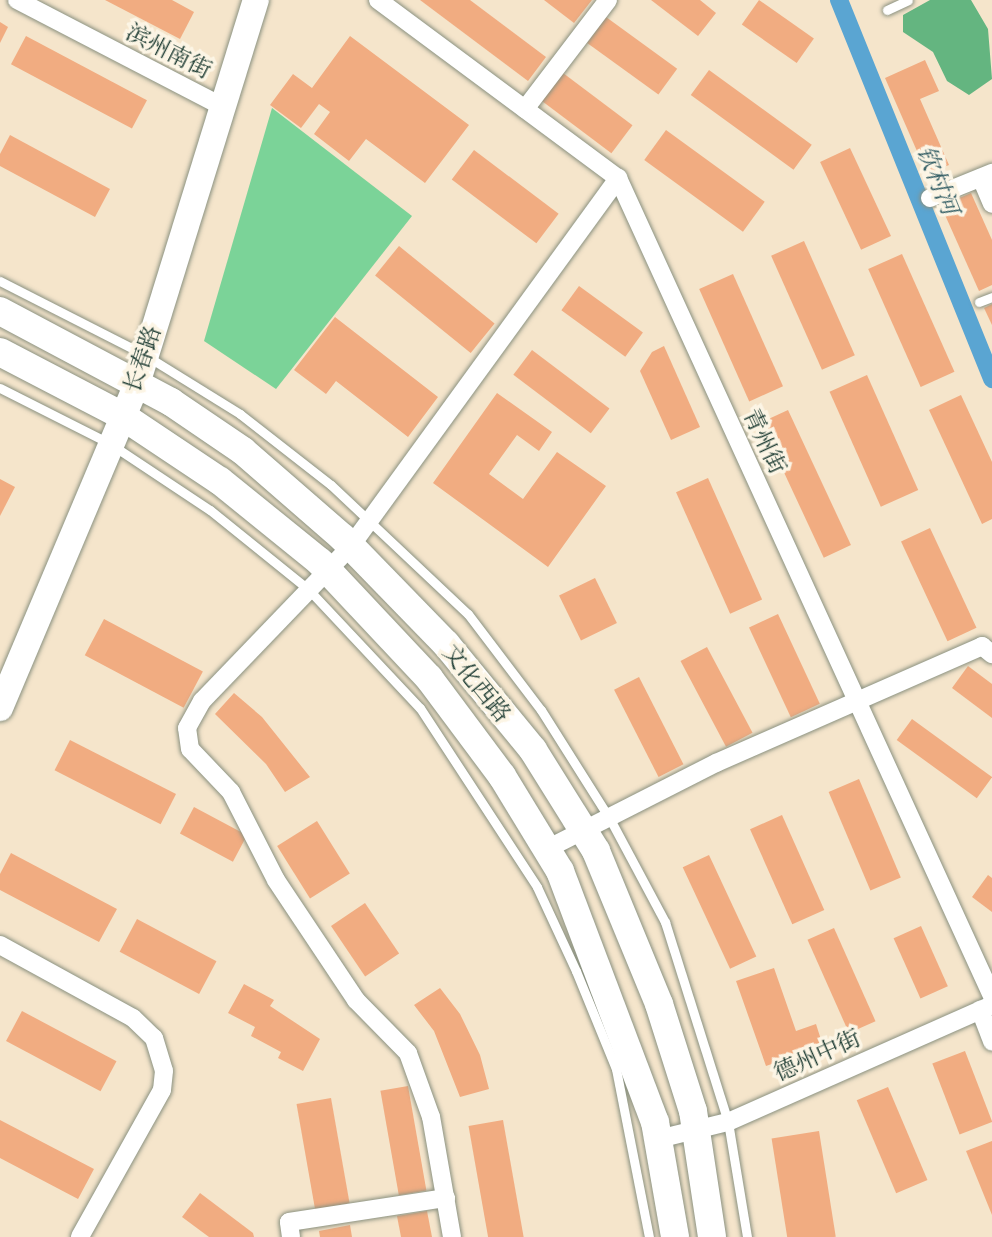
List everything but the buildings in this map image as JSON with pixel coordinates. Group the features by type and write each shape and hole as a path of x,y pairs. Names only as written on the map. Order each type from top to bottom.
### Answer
{"main road":[{"name":"文化西路","path":"0,311 137,384 243,451 351,546 446,644 533,750 596,852 659,1004 697,1133 712,1237"},
{"name":"文化西路","path":"0,352 121,415 220,481 319,581 429,678 502,776 560,871 615,1012 658,1139 675,1237"}],"street":[{"name":"滨州南街","path":"17,0 223,107"},
{"name":"长春路","path":"0,708 21,666 109,443 137,384 256,0"},
{"name":"青州街","path":"378,0 618,178 858,701 988,1004 992,1042"},
{"path":"525,109 608,0"},
{"path":"930,198 986,175 992,204"},
{"path":"452,1237 431,1117 408,1053 356,1000 276,880 231,792 190,749 187,728 202,701 351,546 618,178"},
{"path":"547,849 716,763 982,646 992,654"},
{"path":"0,945 133,1018 154,1038 164,1071 162,1090 80,1237"},
{"name":"德州中街","path":"658,1139 697,1133 728,1122 988,1004"},
{"path":"291,1237 289,1222 446,1198"}],"lane":[{"path":"887,9 908,0"},
{"path":"0,281 145,355 240,414 369,519 468,614 541,710 610,819 665,922 728,1122 747,1237"},
{"path":"979,302 992,297"},
{"path":"0,388 109,443 319,581 420,708 537,887 616,1069 649,1237"}],"green space":[{"path":"930,0 971,0 988,29 992,79 969,95 947,81 933,52 903,32 903,15"},
{"path":"272,108 412,216 276,389 204,341"}],"waterway":[{"name":"钦村河","path":"839,0 992,379"}]}
